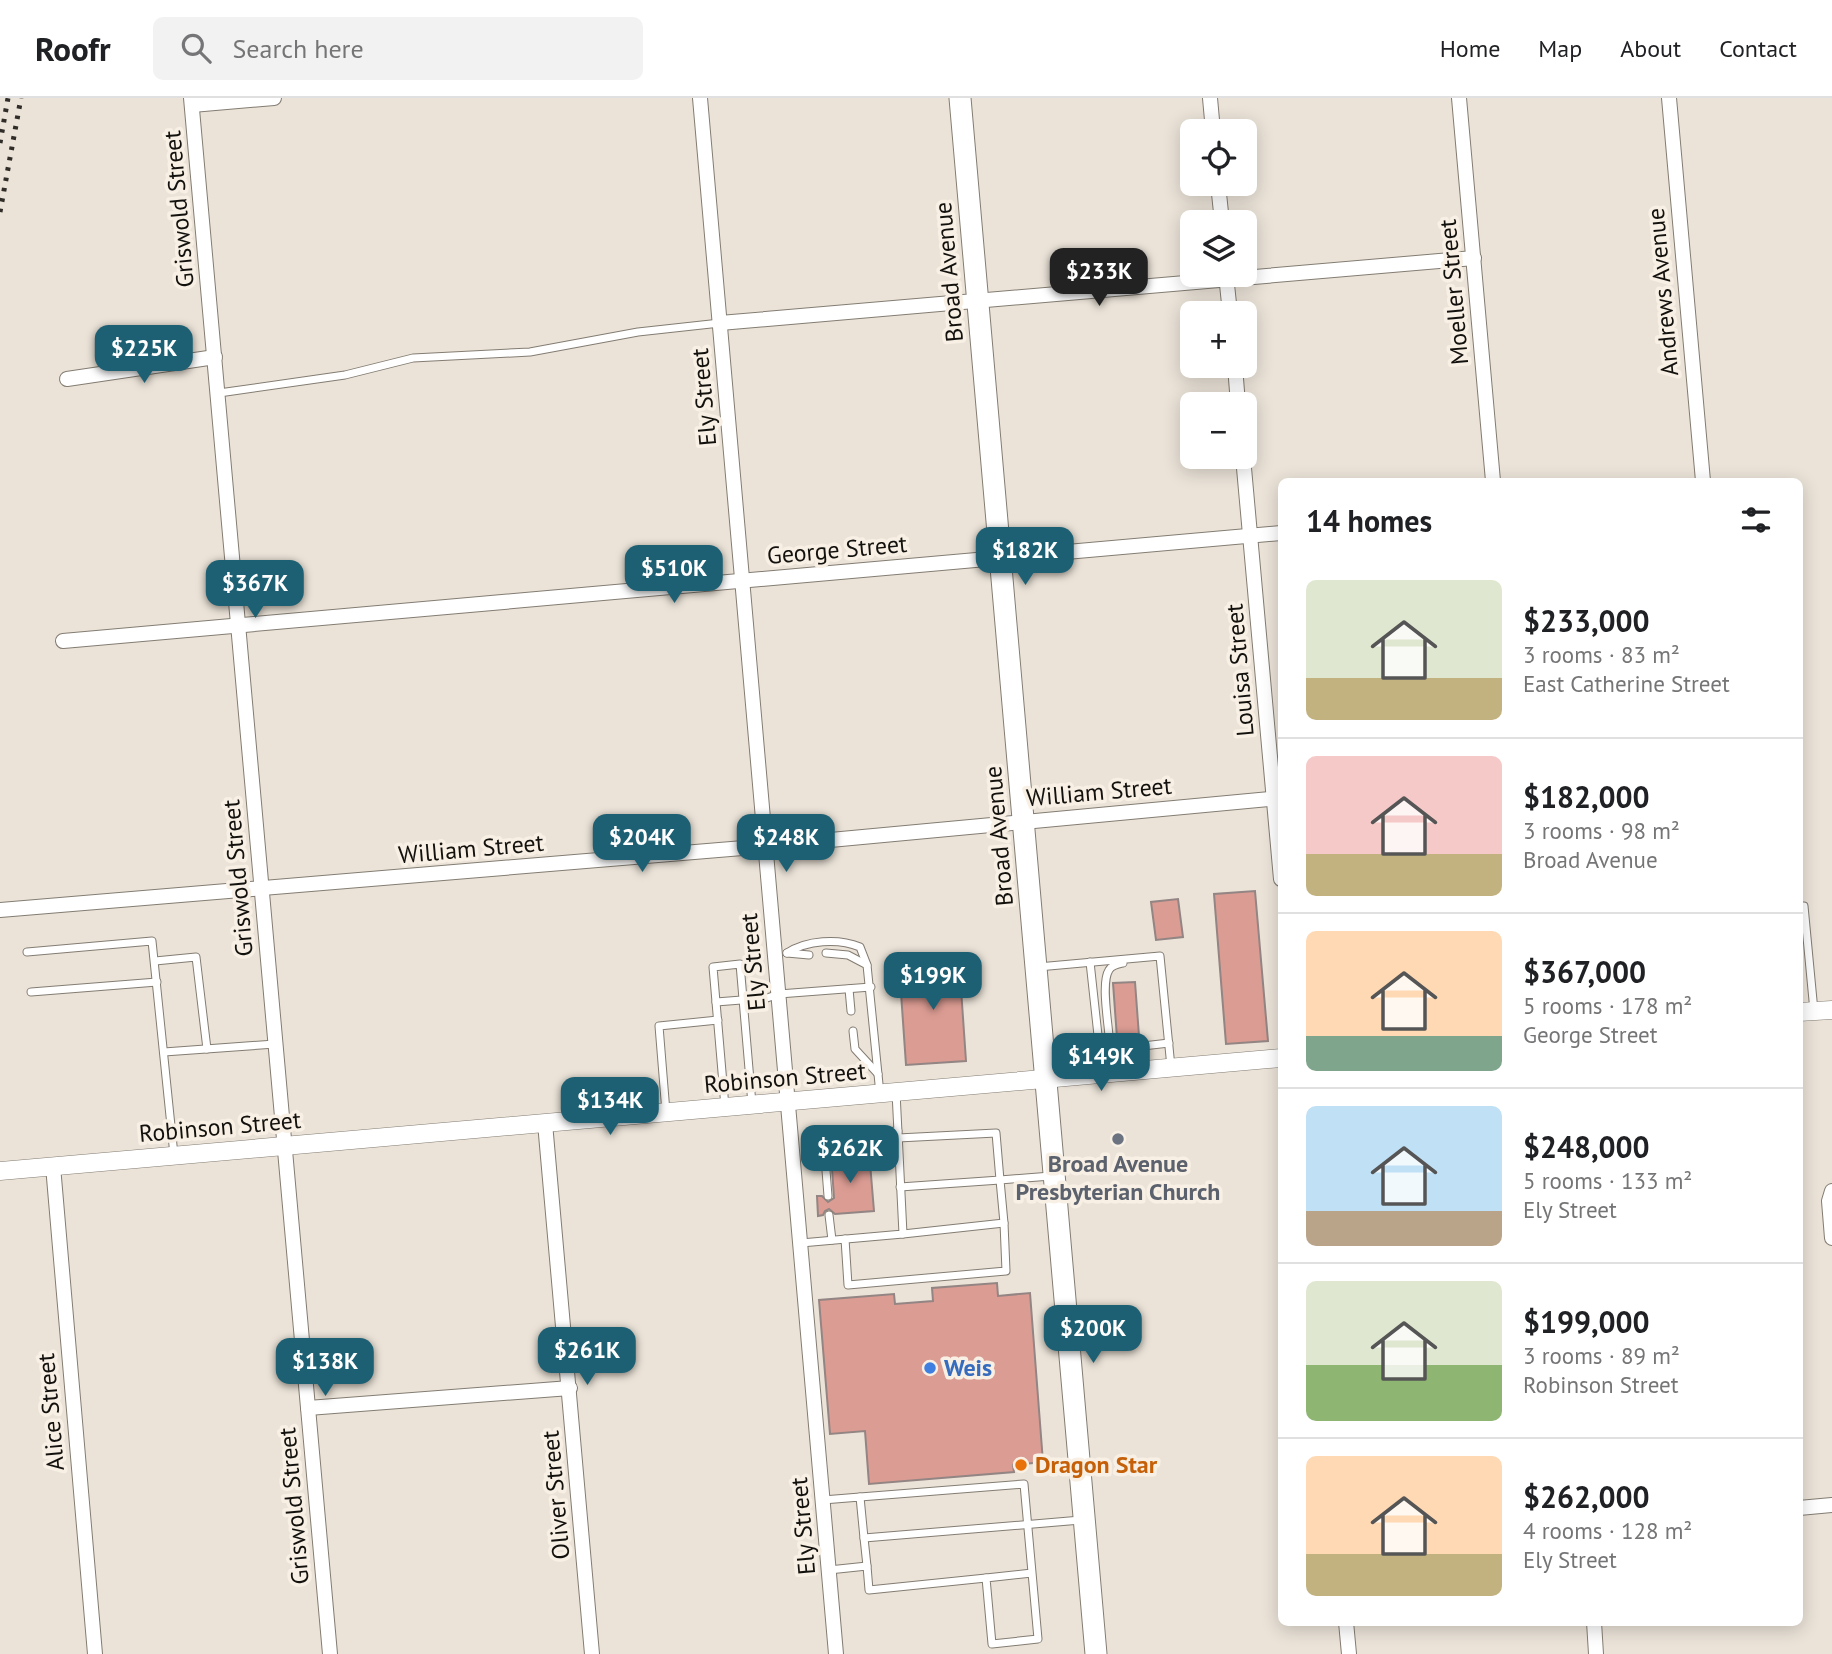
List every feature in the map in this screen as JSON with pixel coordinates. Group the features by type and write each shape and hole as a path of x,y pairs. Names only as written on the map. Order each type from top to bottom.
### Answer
{"main road":[{"name":"Broad Avenue","path":"960,98 1097,1654"}],"street":[{"path":"191,102 274,98"},
{"name":"Ely Street","path":"700,98 766,846 781,954 779,994 836,1654"},
{"path":"1210,98 1212,119"},
{"name":"Moeller Street","path":"1459,98 1493,478"},
{"name":"Andrews Avenue","path":"1669,98 1703,478"},
{"name":"Griswold Street","path":"191,102 330,1654"},
{"path":"1257,275 1474,258"},
{"path":"720,323 1180,282"},
{"path":"67,379 215,357"},
{"name":"Louisa Street","path":"1244,469 1278,799"},
{"name":"George Street","path":"63,641 1278,533"},
{"name":"William Street","path":"0,910 261,890 1278,799"},
{"name":"Robinson Street","path":"0,1171 1278,1058"},
{"name":"Oliver Street","path":"545,1124 592,1654"},
{"name":"Alice Street","path":"53,1166 95,1654"},
{"path":"1832,1191 1829,1200 1832,1238"},
{"path":"308,1408 570,1388"},
{"path":"1803,1508 1832,1505"},
{"path":"1346,1626 1349,1654"},
{"path":"1594,1626 1597,1654"}],"lane":[{"path":"219,393 345,374 413,358 530,352 638,332 720,323"},
{"path":"1803,906 1815,1011"},
{"path":"27,952 152,941 174,1155"},
{"path":"781,954 799,945 845,941 860,947 871,987 879,1074"},
{"path":"826,953 848,955 867,965"},
{"path":"781,954 809,955"},
{"path":"1037,967 1160,956 1171,1068"},
{"path":"155,961 196,957 207,1049"},
{"path":"1100,1049 1109,1036 1105,986 1107,971 1114,965 1144,958"},
{"path":"1090,962 1103,1074"},
{"path":"726,1107 713,967 740,964 752,1105"},
{"path":"31,992 157,982"},
{"path":"716,1002 871,987"},
{"path":"849,989 851,1011"},
{"path":"666,1113 659,1027 718,1020"},
{"path":"853,1031 855,1049 879,1074 888,1093 898,1134 903,1234"},
{"path":"1100,1049 1168,1043"},
{"path":"164,1052 276,1044"},
{"path":"828,1196 824,1145 834,1135 996,1133 1006,1271 848,1285 845,1239"},
{"path":"900,1187 1056,1176"},
{"path":"829,1215 832,1240"},
{"path":"801,1242 1004,1223"},
{"path":"823,1500 1024,1484 1038,1639 992,1644 986,1578"},
{"path":"860,1497 869,1590 1032,1573"},
{"path":"864,1538 1085,1520"},
{"path":"829,1570 867,1566"}],"building":[{"path":"1255,891 1268,1041 1226,1044 1214,894"},
{"path":"1178,899 1183,937 1156,940 1151,902"},
{"path":"959,960 966,1061 906,1065 899,964"},
{"path":"1135,982 1139,1036 1117,1038 1113,983"},
{"path":"869,1151 874,1211 835,1214 829,1209 818,1216 817,1196 822,1196 828,1202 834,1198 831,1154"},
{"name":"Weis","path":"997,1283 998,1296 1030,1293 1043,1462 1013,1465 1014,1472 869,1484 865,1431 830,1434 819,1300 894,1294 895,1304 933,1301 932,1288"}],"railway":[{"path":"0,143 8,98"},
{"path":"0,212 21,98"}],"place":[{"name":"Broad Avenue Presbyterian Church","path":"1118,1139"},
{"name":"Weis","path":"930,1368"},
{"name":"Dragon Star","path":"1021,1465"}]}
